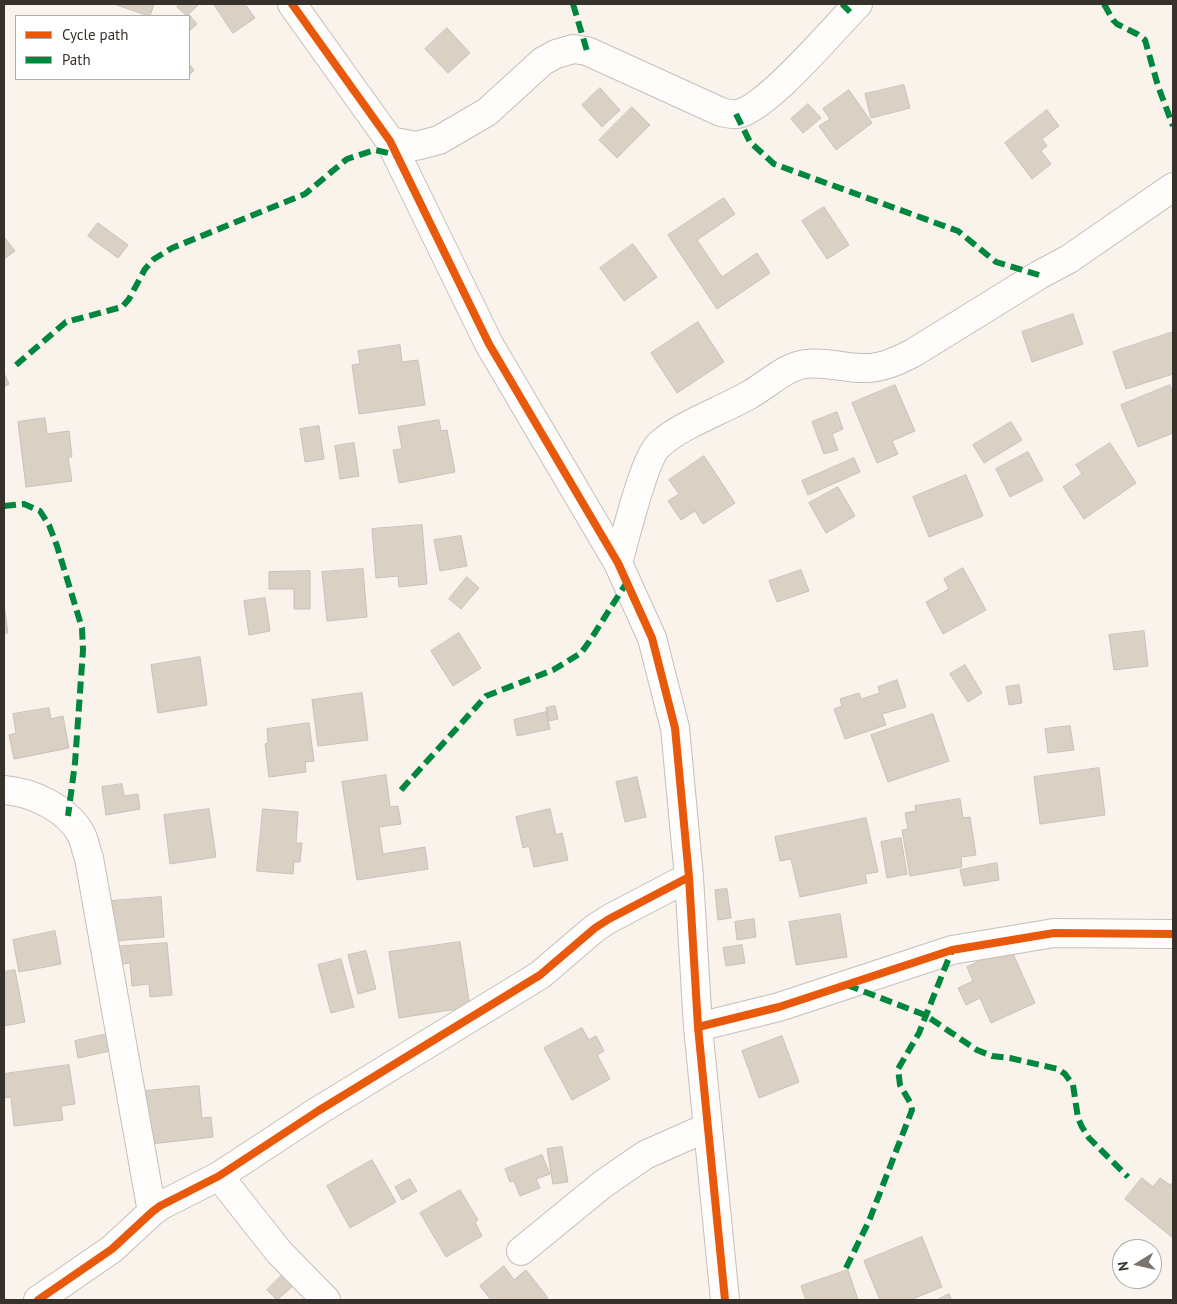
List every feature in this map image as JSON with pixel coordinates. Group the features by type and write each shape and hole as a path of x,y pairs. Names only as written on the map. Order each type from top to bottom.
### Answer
{"street":[{"path":"292,4 390,141 489,344 618,563 652,638 675,728 689,877 698,1027 725,1300"},
{"path":"390,141 416,146 439,140 487,112 543,62 556,54 573,49 587,50 721,112 736,114 764,100 858,4"},
{"path":"618,563 648,462 658,445 678,431 749,395 791,368 802,364 816,363 863,368 893,363 913,353 1069,259 1173,187"},
{"path":"4,790 43,800 68,816 82,835 88,858 152,1212"},
{"path":"38,1300 112,1249 152,1212 171,1200 219,1176 318,1111 540,975 595,928 609,919 689,877"},
{"path":"698,1027 779,1007 952,950 1054,933 1173,934"},
{"path":"521,1251 603,1184 645,1155 708,1127"},
{"path":"219,1176 279,1252 326,1300"}],"building":[{"path":"114,4 154,4 150,15"},
{"path":"180,4 199,4 188,15 177,7"},
{"path":"214,4 245,4 255,18 233,33"},
{"path":"190,16 197,24 190,30"},
{"path":"447,28 470,53 448,73 425,49"},
{"path":"190,65 194,70 190,74"},
{"path":"904,85 910,108 871,118 865,94"},
{"path":"600,88 620,110 602,127 582,105"},
{"path":"849,90 872,123 836,150 819,126 830,119 823,109"},
{"path":"808,104 821,118 803,133 791,119"},
{"path":"632,107 650,125 617,158 599,140"},
{"path":"1047,110 1059,126 1042,139 1047,146 1041,151 1051,164 1032,179 1005,143"},
{"path":"724,198 735,214 697,240 722,277 757,253 770,273 717,309 668,235"},
{"path":"824,207 849,245 827,259 802,221"},
{"path":"98,223 128,245 118,258 88,236"},
{"path":"4,237 15,251 4,259"},
{"path":"633,244 657,277 624,301 600,268"},
{"path":"1073,314 1083,344 1032,362 1022,332"},
{"path":"698,322 724,362 677,393 651,353"},
{"path":"1173,332 1173,374 1126,389 1113,352"},
{"path":"400,345 402,362 418,360 425,405 359,414 352,365 360,364 358,351"},
{"path":"4,373 9,384 4,387"},
{"path":"895,385 915,431 892,441 898,454 877,463 852,403"},
{"path":"1170,385 1173,393 1173,433 1138,447 1121,405"},
{"path":"837,412 843,429 832,434 838,450 824,454 812,422"},
{"path":"45,418 47,434 69,431 72,457 68,457 72,481 26,487 18,422"},
{"path":"439,420 441,431 447,430 455,472 399,483 393,450 402,449 398,427"},
{"path":"1011,422 1022,440 984,463 973,445"},
{"path":"319,426 324,459 305,462 300,429"},
{"path":"354,443 359,476 340,479 335,446"},
{"path":"1110,443 1136,483 1084,519 1063,487 1082,474 1076,465"},
{"path":"1028,452 1043,480 1010,497 996,469"},
{"path":"704,456 735,503 703,524 695,511 681,520 668,501 679,494 669,480"},
{"path":"854,458 860,472 808,495 802,481"},
{"path":"966,475 983,516 929,537 913,497"},
{"path":"838,487 855,516 826,533 809,503"},
{"path":"422,525 427,584 399,587 398,576 376,578 372,529"},
{"path":"461,536 467,566 440,571 434,540"},
{"path":"963,568 986,610 943,634 926,602 949,589 944,579"},
{"path":"363,569 367,617 327,621 322,572"},
{"path":"801,570 809,591 777,602 769,581"},
{"path":"310,571 310,609 294,609 294,589 269,589 269,572"},
{"path":"467,577 479,588 461,609 449,599"},
{"path":"265,598 270,631 249,635 244,601"},
{"path":"4,604 8,633 4,633"},
{"path":"1144,631 1148,666 1114,670 1109,635"},
{"path":"459,633 481,668 453,686 431,651"},
{"path":"200,657 207,705 158,713 151,665"},
{"path":"965,665 982,693 968,702 950,674"},
{"path":"897,680 906,707 882,714 886,725 845,739 834,709 842,706 840,699 859,693 861,699 880,693 878,687"},
{"path":"1019,685 1022,703 1009,705 1006,687"},
{"path":"362,693 368,740 318,746 312,700"},
{"path":"555,706 558,719 549,721 546,708"},
{"path":"49,708 51,719 63,716 69,748 14,759 9,735 16,733 13,714"},
{"path":"546,712 550,729 517,736 514,720"},
{"path":"933,714 949,761 888,782 871,735"},
{"path":"309,723 314,761 305,762 306,772 269,777 265,744 268,743 267,729"},
{"path":"1070,726 1074,750 1048,753 1045,729"},
{"path":"1099,768 1105,815 1040,824 1034,777"},
{"path":"386,775 390,807 398,806 401,824 379,827 383,854 425,847 428,869 357,880 342,782"},
{"path":"637,777 646,817 625,822 616,782"},
{"path":"122,784 124,796 138,794 140,809 106,815 102,787"},
{"path":"960,799 963,818 970,817 976,855 961,857 962,867 910,876 902,830 908,829 905,813 916,811 915,806"},
{"path":"209,809 216,857 170,864 164,815"},
{"path":"263,809 298,812 296,843 302,843 300,862 294,862 293,874 257,871"},
{"path":"550,809 556,835 562,833 568,860 534,867 529,846 523,848 516,817"},
{"path":"866,818 878,872 865,874 867,883 800,897 791,859 780,861 775,837"},
{"path":"901,838 907,874 887,878 881,842"},
{"path":"997,863 999,880 964,886 960,870"},
{"path":"727,889 731,918 718,920 715,890"},
{"path":"161,897 164,937 114,941 111,901"},
{"path":"840,914 847,957 796,965 789,922"},
{"path":"754,919 756,937 737,940 735,922"},
{"path":"55,931 61,964 19,972 13,940"},
{"path":"460,942 470,1007 399,1018 389,952"},
{"path":"167,943 172,995 150,997 149,984 132,986 130,963 114,965 112,947"},
{"path":"742,945 745,963 726,966 723,948"},
{"path":"1010,947 1035,1003 991,1023 980,998 966,1005 958,988 973,981 967,967"},
{"path":"366,951 376,989 358,994 348,955"},
{"path":"341,959 354,1007 331,1013 318,965"},
{"path":"15,970 25,1022 4,1026 4,972"},
{"path":"582,1028 589,1040 596,1036 604,1051 597,1055 610,1079 572,1100 544,1048"},
{"path":"107,1034 110,1051 78,1058 75,1041"},
{"path":"782,1036 799,1082 759,1098 742,1051"},
{"path":"69,1065 75,1104 61,1106 63,1120 14,1126 11,1097 4,1098 4,1074"},
{"path":"199,1086 202,1118 211,1117 213,1137 151,1144 146,1091"},
{"path":"562,1147 568,1182 553,1184 547,1149"},
{"path":"542,1155 550,1174 536,1179 540,1188 520,1196 514,1181 510,1182 505,1169"},
{"path":"372,1160 396,1202 350,1228 327,1186"},
{"path":"1142,1178 1153,1187 1160,1178 1170,1185 1173,1182 1173,1238 1125,1199"},
{"path":"410,1179 417,1191 402,1200 395,1187"},
{"path":"460,1190 478,1220 475,1222 482,1236 446,1257 420,1213"},
{"path":"922,1237 942,1287 910,1300 880,1300 864,1261"},
{"path":"504,1266 514,1280 526,1270 548,1298 545,1300 491,1300 480,1286"},
{"path":"848,1270 858,1300 806,1300 801,1286"},
{"path":"284,1273 295,1284 277,1300 267,1290"},
{"path":"949,1294 952,1300 937,1300"}],"marked path":[{"path":"573,4 587,51"},
{"path":"842,4 850,12"},
{"path":"1104,4 1117,24 1145,40 1158,86 1173,126"},
{"path":"736,114 750,142 774,164 958,231 996,262 1039,275"},
{"path":"16,365 66,322 122,307 129,299 145,269 154,259 172,248 305,194 347,159 375,150 397,155"},
{"path":"4,506 24,504 40,511 49,525 82,628 83,650 75,763 68,816"},
{"path":"401,790 486,696 553,670 581,653 627,582"},
{"path":"846,1268 869,1221 912,1110 911,1104 900,1085 898,1069 919,1033 952,950"},
{"path":"847,985 925,1015 977,1050 992,1056 1010,1058 1058,1069 1065,1074 1073,1085 1078,1118 1089,1138 1128,1177"}],"cycle path":[{"path":"292,4 390,141 489,344 618,563 652,638 675,728 689,877 698,1027 725,1300"},
{"path":"38,1300 112,1249 160,1206 219,1176 318,1111 540,975 595,928 609,919 689,877"},
{"path":"698,1027 779,1007 952,950 1054,933 1173,934"}]}
